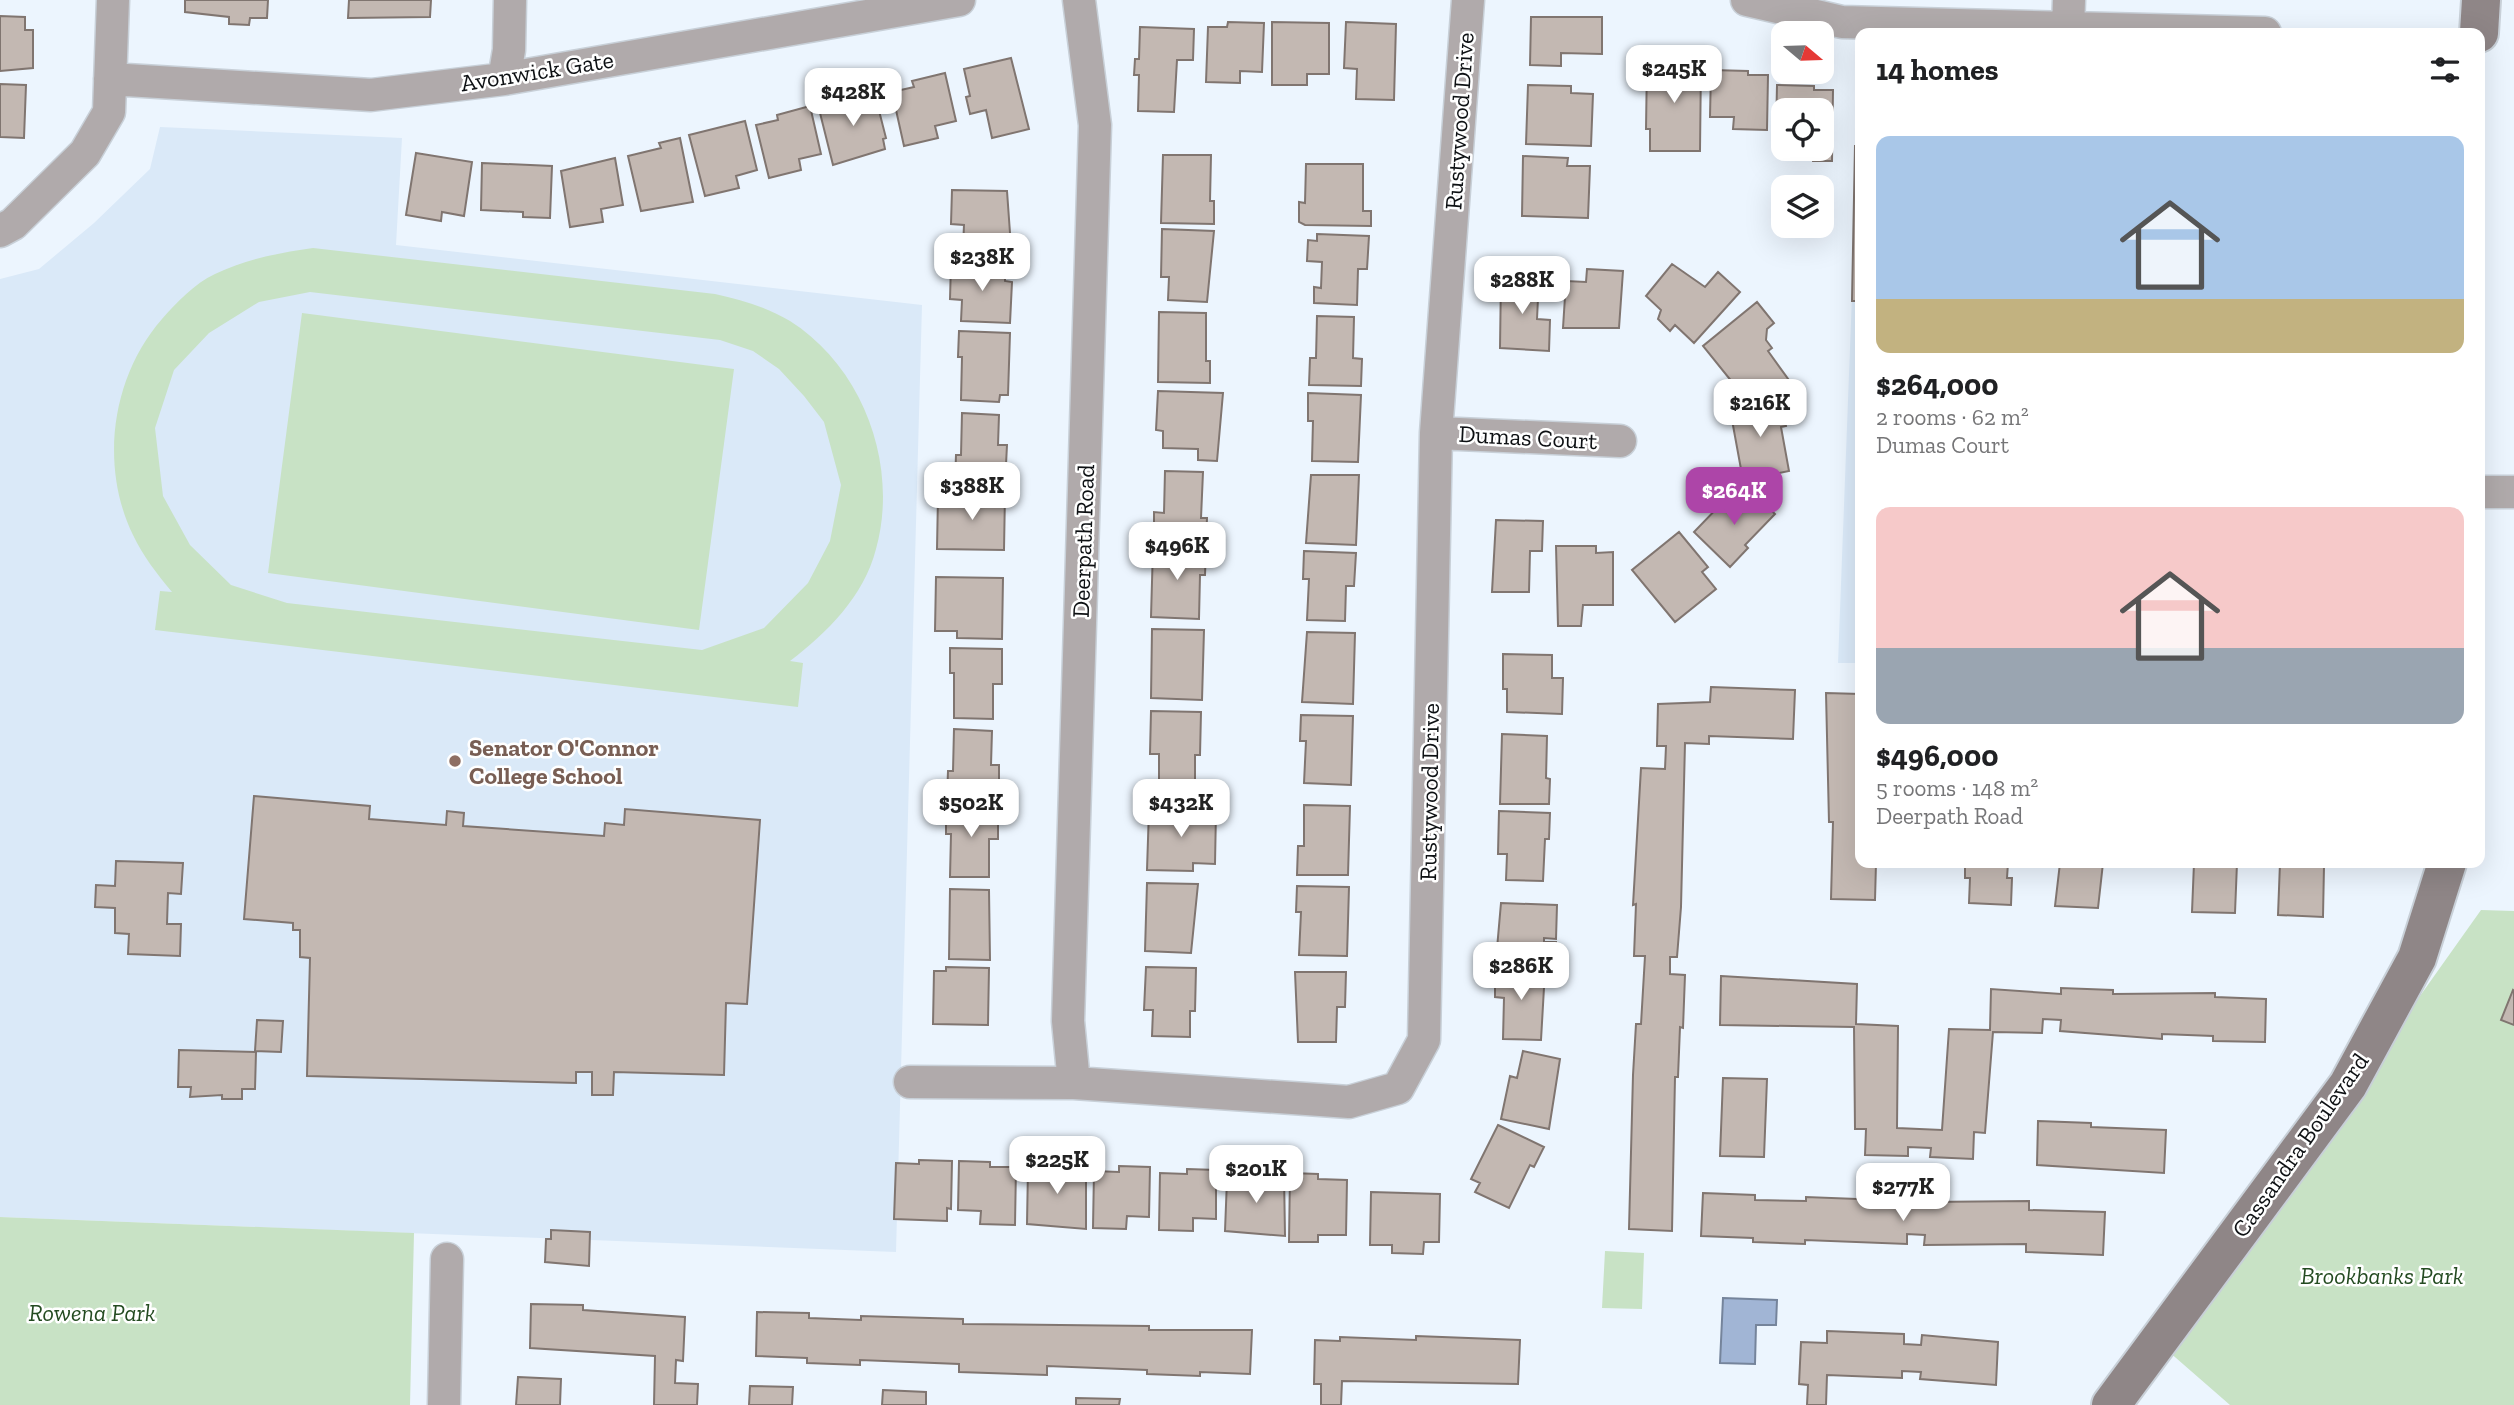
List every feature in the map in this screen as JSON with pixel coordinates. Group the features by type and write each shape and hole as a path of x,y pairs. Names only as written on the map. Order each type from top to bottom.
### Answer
{"street":[{"path":"0,231 13,224 85,153 109,112 113,0"},
{"path":"504,79 509,50 510,0"},
{"name":"Avonwick Gate","path":"110,79 371,95 504,79 959,0"},
{"name":"Deerpath Road","path":"1074,1083 1068,1021 1095,125 1079,0"},
{"name":"Rustywood Drive","path":"910,1082 1074,1083 1349,1102 1398,1088 1424,1040 1436,433 1468,0"},
{"path":"1747,0 1842,22 2069,15 2211,28"},
{"path":"2479,28 2481,0"},
{"name":"Dumas Court","path":"1436,433 1620,441"},
{"path":"2485,492 2514,492"},
{"name":"Cassandra Boulevard","path":"2111,1405 2348,1085 2417,958 2445,868"},
{"path":"444,1405 447,1259"}],"shaded area":[{"name":"Senator O'Connor College School","path":"160,127 402,138 396,245 922,305 896,1252 0,1217 0,279 39,269 94,223 150,169"},
{"path":"1855,216 1855,663 1838,663"}],"green space":[{"path":"313,248 715,294 745,301 772,312 790,321 816,341 838,365 856,392 869,422 883,485 882,517 870,566 853,598 830,626 790,661 803,663 798,707 155,630 160,591 172,592 133,535 122,508 116,480 116,422 132,367 145,342 162,319 200,283 239,264","holes":["310,292 720,340 753,351 779,369 804,396 824,422 841,485 830,541 808,583 764,628 702,650 287,603 231,585 190,545 163,496 155,428 174,370 209,333 259,302"]},
{"path":"302,313 734,369 699,630 268,573"},
{"name":"Brookbanks Park","path":"2481,910 2514,911 2514,1405 2230,1405 2168,1351"},
{"name":"Rowena Park","path":"0,1217 414,1233 410,1405 0,1405"},
{"path":"1605,1251 1644,1253 1642,1309 1602,1308"}],"water":[{"path":"1723,1298 1777,1300 1776,1325 1756,1325 1755,1364 1720,1363"}],"building":[{"path":"185,0 268,0 267,18 250,18 249,25 229,24 229,17 185,12"},
{"path":"349,0 431,0 430,17 348,18"},
{"path":"0,16 25,17 25,30 33,30 33,68 0,71"},
{"path":"1531,17 1602,17 1602,54 1561,53 1561,66 1530,65"},
{"path":"1228,22 1264,23 1262,72 1240,71 1240,83 1206,82 1208,27 1227,27"},
{"path":"1272,22 1329,23 1329,74 1307,74 1307,85 1272,85"},
{"path":"1346,22 1396,24 1394,100 1356,99 1357,69 1344,68"},
{"path":"1140,27 1194,29 1193,60 1177,60 1174,112 1138,111 1139,75 1134,75 1135,59 1139,59"},
{"path":"1011,58 1029,129 992,138 986,110 970,114 966,97 970,96 964,69"},
{"path":"1647,61 1701,61 1700,151 1650,151 1650,129 1646,129"},
{"path":"1711,70 1748,71 1748,75 1768,75 1767,130 1733,129 1734,117 1710,117"},
{"path":"945,73 956,121 935,126 938,138 904,146 892,92 914,87 912,81"},
{"path":"0,84 26,85 24,138 0,137"},
{"path":"1528,85 1571,86 1571,93 1593,94 1591,146 1526,144"},
{"path":"1777,85 1814,86 1814,90 1833,90 1833,98 1777,98"},
{"path":"874,91 886,138 883,139 885,149 833,165 819,109"},
{"path":"810,106 821,154 799,159 801,170 769,178 756,125 778,120 777,115"},
{"path":"745,121 757,170 736,176 739,188 705,196 689,135"},
{"path":"680,138 693,202 641,211 628,156 661,148 659,143"},
{"path":"1855,146 1855,301 1852,301"},
{"path":"416,153 472,162 464,216 442,212 441,221 406,215"},
{"path":"1163,155 1211,155 1210,201 1214,201 1214,224 1161,223"},
{"path":"1523,156 1568,158 1567,166 1590,166 1588,218 1522,216"},
{"path":"615,158 623,205 601,209 603,222 570,227 561,171"},
{"path":"482,163 552,166 550,218 523,217 523,212 481,210"},
{"path":"1306,164 1363,164 1363,211 1371,211 1371,226 1305,225 1299,222 1299,202 1305,203"},
{"path":"952,190 1007,191 1011,247 963,247 964,225 951,224"},
{"path":"1162,229 1214,231 1207,302 1168,300 1169,277 1161,277"},
{"path":"1317,234 1369,236 1367,269 1358,269 1357,305 1314,303 1314,287 1321,288 1322,262 1307,261 1308,240 1317,241"},
{"path":"951,264 1005,266 1005,281 1012,282 1010,323 961,321 962,300 950,299"},
{"path":"1672,264 1705,287 1718,272 1740,292 1694,343 1675,325 1670,331 1658,319 1661,310 1646,296"},
{"path":"1587,269 1623,271 1619,328 1563,328 1566,281 1586,282"},
{"path":"1501,276 1539,278 1537,319 1550,320 1549,351 1500,348"},
{"path":"1757,302 1774,323 1767,329 1766,340 1772,348 1768,351 1791,383 1772,388 1767,381 1745,398 1703,346"},
{"path":"1159,312 1206,313 1206,361 1210,361 1210,383 1158,382"},
{"path":"1317,316 1354,317 1353,358 1362,359 1361,386 1309,385 1310,358 1316,358"},
{"path":"959,331 1010,333 1008,395 1000,395 999,402 961,400 962,357 958,357"},
{"path":"1158,391 1223,393 1217,461 1198,460 1198,449 1163,448 1163,431 1156,430"},
{"path":"1308,393 1361,395 1358,462 1312,461 1313,421 1308,421"},
{"path":"1781,400 1786,426 1781,427 1789,471 1743,480 1730,409"},
{"path":"962,413 999,415 998,445 1007,445 1005,484 955,482 956,455 961,455"},
{"path":"1165,471 1203,472 1201,518 1207,518 1206,542 1154,541 1154,512 1164,513"},
{"path":"1311,475 1359,475 1356,545 1306,543"},
{"path":"1748,489 1775,514 1745,545 1748,548 1730,567 1694,532 1724,501 1730,507"},
{"path":"961,493 1005,493 1004,550 937,549 938,496 961,497"},
{"path":"1496,520 1543,521 1542,551 1530,551 1529,592 1492,592"},
{"path":"1679,532 1708,567 1702,572 1716,589 1675,622 1632,570"},
{"path":"1556,546 1596,546 1596,553 1613,552 1613,605 1583,605 1581,626 1558,626"},
{"path":"1153,547 1206,549 1205,575 1200,575 1199,619 1151,617"},
{"path":"1304,551 1356,553 1354,586 1346,586 1345,621 1307,620 1309,579 1303,579"},
{"path":"936,577 1003,578 1002,639 957,638 957,631 935,631"},
{"path":"1152,629 1204,630 1202,700 1151,698"},
{"path":"1307,632 1355,633 1353,704 1302,702"},
{"path":"950,648 1002,649 1002,684 993,684 993,719 954,718 954,673 950,673"},
{"path":"1503,654 1552,655 1552,678 1563,678 1562,714 1507,712 1507,689 1503,689"},
{"path":"1711,687 1795,690 1793,739 1709,736 1709,744 1685,743 1681,907 1677,957 1670,957 1670,974 1685,975 1683,1028 1680,1027 1678,1077 1675,1077 1672,1231 1629,1229 1633,1075 1636,1024 1641,1024 1645,956 1634,956 1636,904 1633,905 1641,768 1665,769 1666,746 1657,746 1658,704 1710,702"},
{"path":"1826,693 1855,694 1855,868 1876,868 1875,900 1831,899 1833,822 1829,822"},
{"path":"1151,711 1201,712 1200,755 1195,755 1195,781 1159,781 1159,754 1150,754"},
{"path":"1301,715 1353,716 1351,785 1304,783 1306,741 1300,741"},
{"path":"954,729 992,731 991,765 999,765 999,800 947,799 948,771 953,771"},
{"path":"1502,734 1547,736 1546,778 1550,779 1549,804 1500,804"},
{"path":"254,796 370,806 369,819 446,825 447,811 464,813 463,826 604,836 605,823 624,825 625,809 760,820 747,1004 726,1003 724,1075 614,1072 613,1095 592,1095 592,1072 576,1072 576,1083 307,1076 310,958 300,957 300,930 293,930 293,923 244,919"},
{"path":"1304,805 1350,806 1348,875 1297,875 1298,846 1304,846"},
{"path":"946,807 998,807 998,839 989,839 989,877 950,877 951,834 946,834"},
{"path":"1149,809 1216,811 1215,864 1193,863 1193,871 1147,870"},
{"path":"1499,811 1550,813 1549,839 1545,839 1543,881 1506,880 1507,854 1498,854"},
{"path":"116,861 183,863 181,894 168,893 167,924 181,924 180,956 128,954 129,934 115,933 115,908 95,907 96,885 115,886"},
{"path":"1965,868 2008,868 2007,878 2012,878 2011,905 1969,903 1970,878 1965,878"},
{"path":"2059,868 2102,868 2098,908 2055,906"},
{"path":"2194,868 2237,868 2235,913 2192,912"},
{"path":"2280,868 2324,868 2323,917 2278,915"},
{"path":"1147,883 1198,884 1191,953 1145,951"},
{"path":"1297,886 1349,887 1347,956 1299,955 1301,912 1296,912"},
{"path":"950,889 989,890 990,960 949,959"},
{"path":"1501,903 1557,905 1556,939 1544,938 1544,942 1556,942 1555,959 1496,960"},
{"path":"946,967 989,968 988,1025 933,1024 934,971 946,971"},
{"path":"1146,967 1196,968 1195,1011 1190,1011 1190,1037 1152,1036 1153,1010 1144,1010"},
{"path":"1495,969 1545,970 1541,1040 1503,1039 1504,998 1495,997"},
{"path":"1295,972 1346,972 1345,1007 1337,1007 1336,1042 1298,1042"},
{"path":"1721,976 1857,984 1856,1024 1898,1026 1897,1128 1942,1130 1949,1029 1990,1030 1991,989 2061,994 2061,988 2113,990 2113,994 2215,993 2215,997 2266,999 2265,1042 2213,1041 2213,1036 2162,1034 2162,1039 2060,1031 2061,1020 2043,1019 2042,1033 1993,1032 1985,1133 1974,1132 1973,1159 1930,1157 1931,1148 1908,1147 1908,1156 1865,1155 1866,1129 1855,1129 1854,1027 1720,1025"},
{"path":"2514,991 2514,1025 2501,1020"},
{"path":"257,1020 283,1021 281,1052 255,1051"},
{"path":"179,1050 256,1052 255,1089 242,1089 242,1099 222,1099 222,1095 190,1097 191,1087 178,1087"},
{"path":"1523,1051 1560,1059 1549,1129 1501,1119 1510,1076 1517,1078"},
{"path":"1723,1078 1767,1079 1764,1157 1720,1156"},
{"path":"2038,1121 2091,1123 2091,1127 2166,1130 2164,1173 2037,1165"},
{"path":"1498,1125 1544,1147 1534,1167 1530,1165 1509,1208 1475,1192 1480,1183 1471,1179"},
{"path":"919,1160 952,1161 951,1209 947,1208 947,1221 894,1219 896,1163 919,1164"},
{"path":"959,1161 990,1162 990,1167 1016,1167 1015,1225 980,1224 981,1211 958,1210"},
{"path":"1043,1163 1086,1165 1086,1229 1027,1224 1028,1168 1042,1169"},
{"path":"1119,1166 1150,1167 1149,1217 1127,1216 1126,1229 1093,1228 1094,1171 1119,1172"},
{"path":"1187,1169 1216,1170 1216,1219 1193,1218 1193,1231 1159,1230 1160,1173 1187,1174"},
{"path":"1244,1173 1284,1174 1285,1236 1225,1231 1227,1179 1244,1180"},
{"path":"1290,1173 1318,1174 1318,1179 1347,1180 1346,1235 1318,1235 1318,1242 1289,1242"},
{"path":"1371,1192 1440,1194 1439,1242 1424,1242 1423,1254 1392,1253 1392,1245 1370,1245"},
{"path":"1703,1193 1755,1195 1755,1200 1806,1201 1806,1197 1909,1201 1909,1207 1926,1208 1926,1202 2029,1201 2029,1210 2105,1212 2103,1255 2026,1252 2026,1244 1924,1245 1925,1235 1907,1234 1907,1244 1805,1240 1805,1244 1753,1242 1753,1238 1701,1236"},
{"path":"551,1230 590,1232 589,1266 545,1262 546,1239 551,1239"},
{"path":"531,1304 583,1305 583,1310 685,1317 683,1361 676,1360 675,1383 698,1384 697,1405 654,1405 655,1356 530,1348"},
{"path":"757,1312 809,1313 809,1318 861,1320 861,1316 963,1319 963,1324 1149,1326 1149,1330 1252,1330 1250,1374 1147,1374 1147,1370 1047,1366 1047,1375 959,1372 959,1364 860,1360 860,1365 807,1363 807,1358 756,1356"},
{"path":"1827,1331 1904,1334 1904,1344 1921,1345 1922,1335 1998,1342 1996,1385 1920,1379 1921,1372 1902,1371 1902,1378 1827,1375 1826,1405 1807,1405 1808,1385 1799,1384 1801,1342 1827,1343"},
{"path":"1416,1336 1520,1340 1518,1384 1342,1381 1341,1405 1321,1405 1321,1384 1314,1384 1315,1340 1340,1341 1340,1337 1416,1340"},
{"path":"518,1377 561,1379 560,1405 516,1405"},
{"path":"750,1386 793,1387 792,1405 749,1405"},
{"path":"883,1390 926,1392 926,1405 882,1405"},
{"path":"1076,1398 1120,1399 1119,1405 1076,1405"}],"place":[{"name":"Senator O'Connor College School","path":"455,761"}]}
